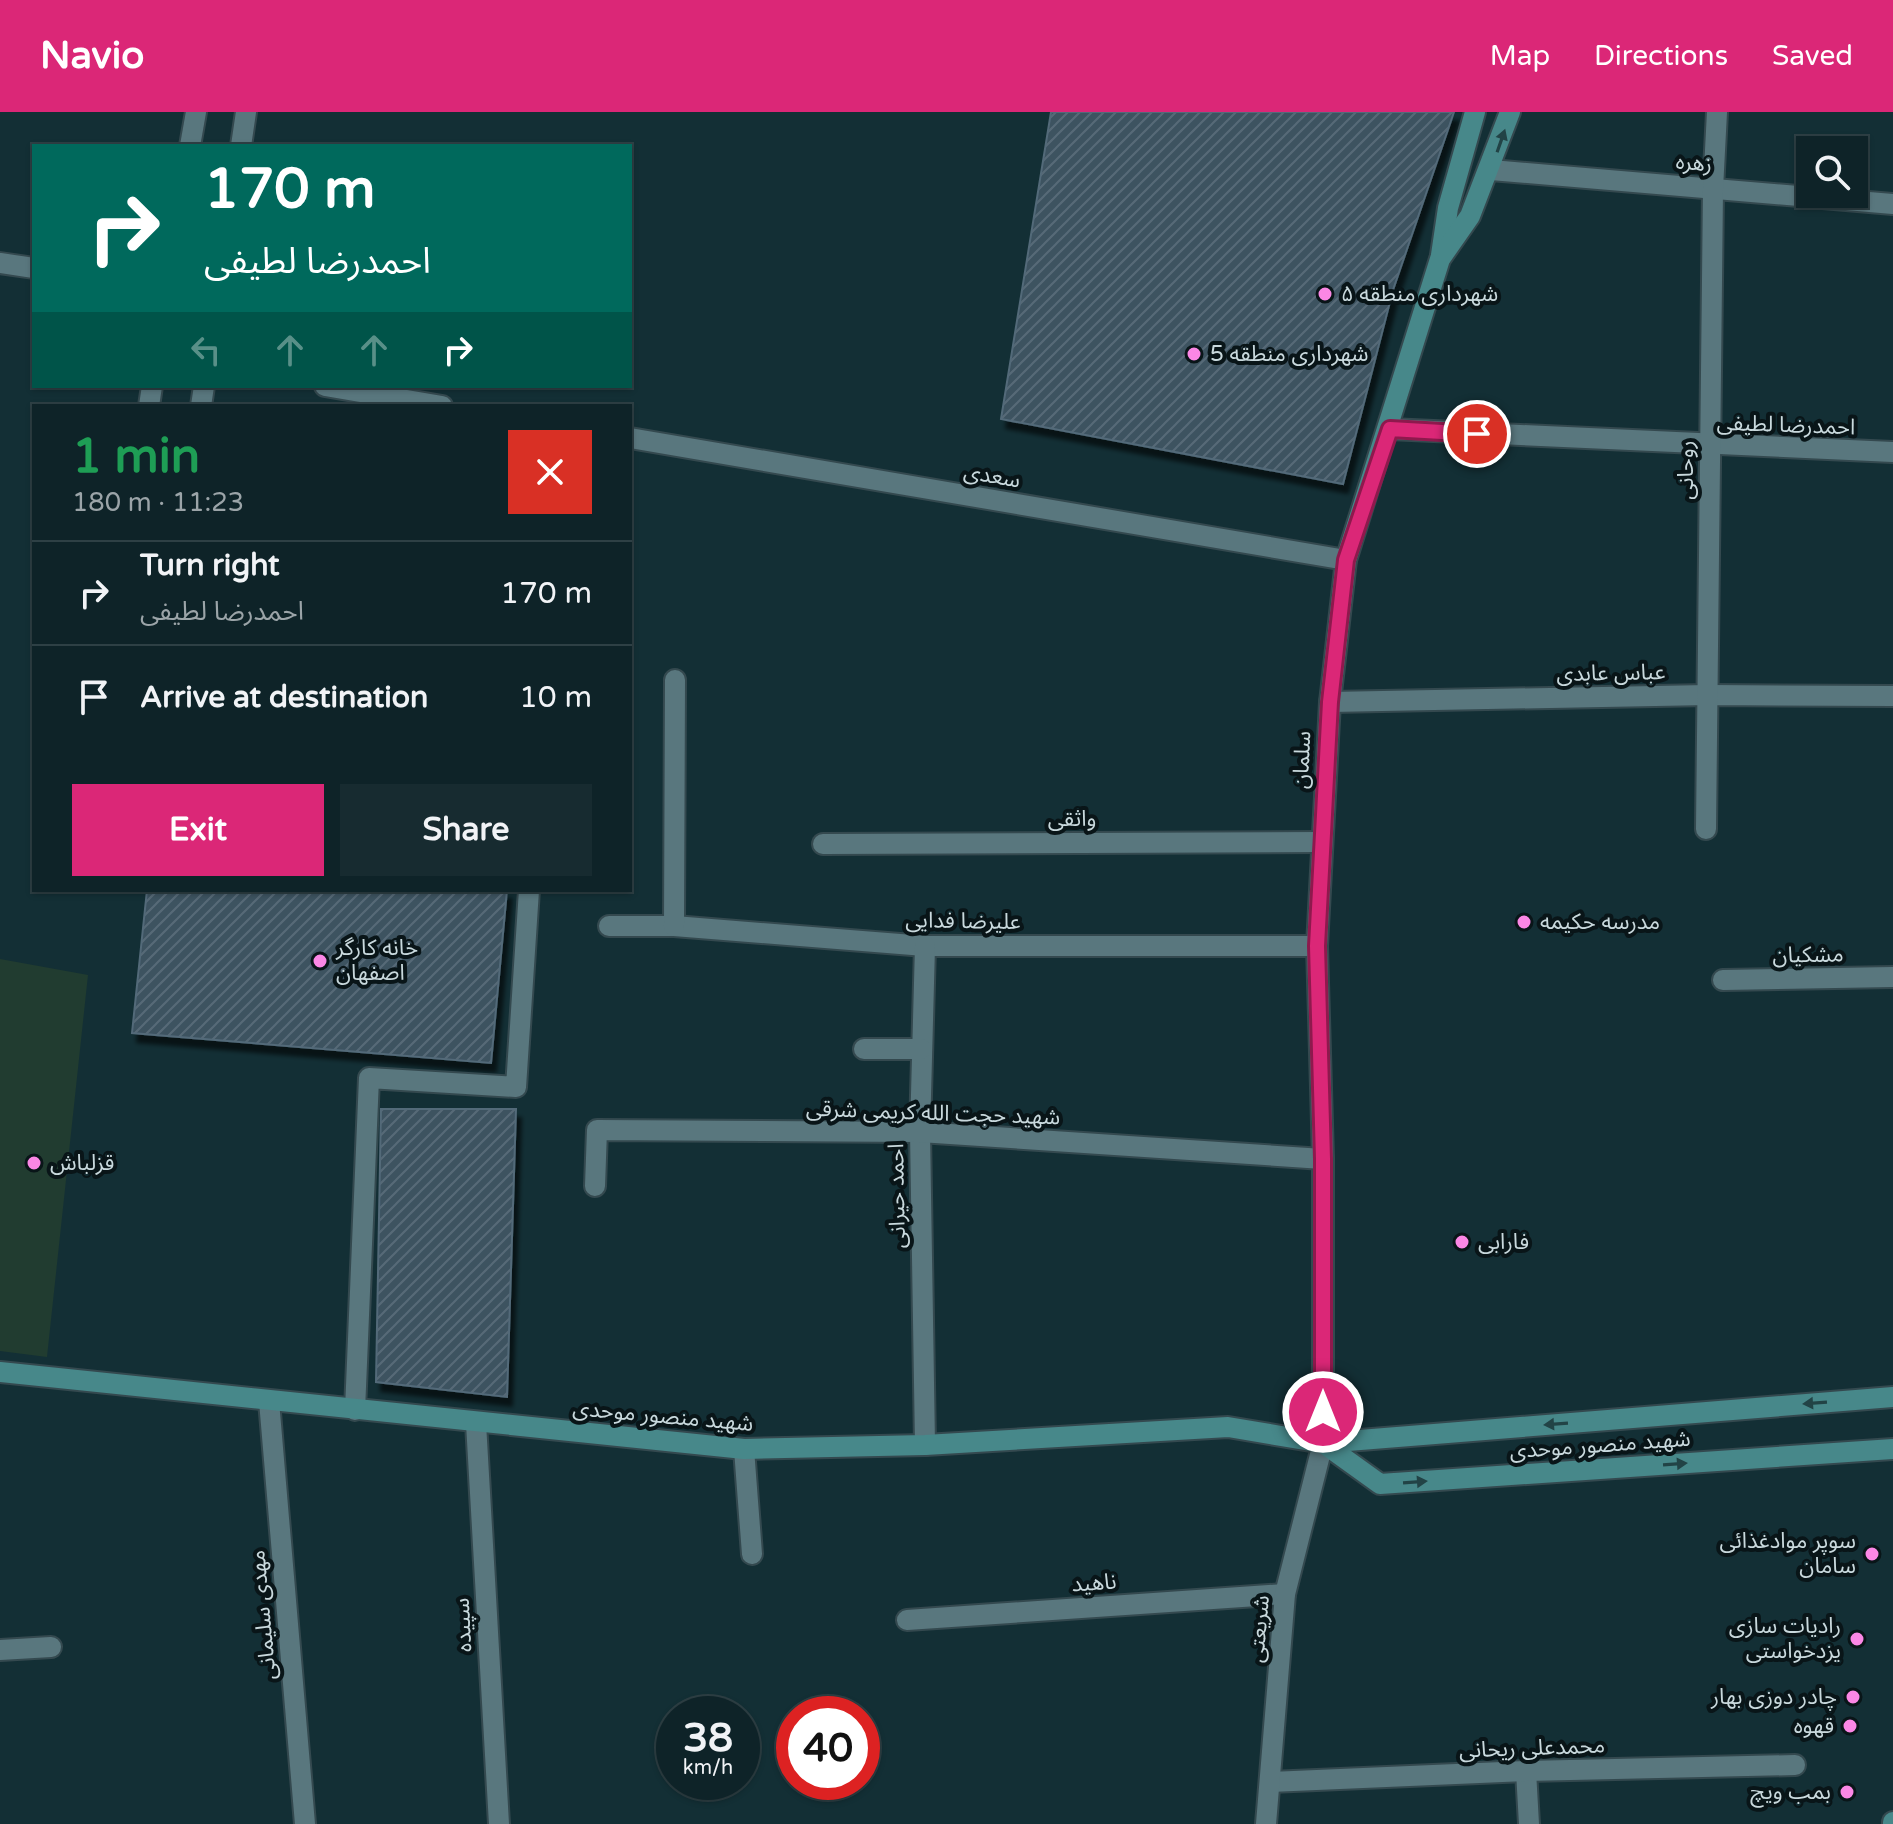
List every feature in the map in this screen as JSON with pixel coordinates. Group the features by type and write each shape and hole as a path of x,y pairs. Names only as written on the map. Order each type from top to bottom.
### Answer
{"street":[{"path":"190,144 196,112"},
{"path":"241,144 246,112"},
{"path":"1440,259 1448,208 1475,112"},
{"name":"سلمان","path":"1323,1443 1323,1159 1317,946 1330,702 1346,560 1390,429 1440,259 1470,216 1491,170 1510,112"},
{"name":"روحانی","path":"1706,829 1713,189 1717,112"},
{"name":"زهره","path":"1491,170 1893,204"},
{"path":"0,263 32,268"},
{"path":"337,388 430,404"},
{"name":"احمدرضا لطیفی","path":"1390,429 1893,452"},
{"name":"سعدی","path":"632,438 1346,560"},
{"path":"674,926 675,680"},
{"name":"عباس عابدی","path":"1330,702 1708,695 1893,696"},
{"name":"واثقی","path":"823,844 1322,842"},
{"path":"355,1410 369,1078 516,1087 529,892"},
{"name":"علیرضا فدایی","path":"609,926 674,926 925,946 1317,946"},
{"name":"احمد حیرانی","path":"925,946 920,1132 925,1445"},
{"name":"مشکیان","path":"1723,980 1893,977"},
{"path":"864,1049 921,1049"},
{"name":"شهید حجت الله کریمی شرقی","path":"595,1186 597,1130 920,1132 1323,1159"},
{"name":"شهید منصور موحدی","path":"0,1372 744,1449 925,1445 1228,1427 1323,1443 1893,1397"},
{"name":"مهدی سلیمانی","path":"269,1401 305,1824"},
{"name":"سپیده","path":"476,1423 499,1824"},
{"name":"شهید منصور موحدی","path":"1323,1443 1380,1484 1893,1449"},
{"name":"شریعتی","path":"1266,1824 1285,1594 1323,1443"},
{"path":"744,1449 752,1554"},
{"name":"ناهید","path":"907,1620 1285,1594"},
{"path":"0,1650 51,1647"},
{"name":"محمدعلی ریحانی","path":"1270,1782 1526,1771 1795,1765"},
{"path":"1526,1771 1529,1824"}],"green space":[{"name":"قزلباش","path":"0,959 88,975 47,1357 0,1351"}],"building":[{"name":"شهرداری منطقه 5","path":"1051,112 1454,112 1393,290 1343,484 1001,419"},
{"name":"خانه کارگر اصفهان","path":"147,892 507,892 491,1063 132,1033"},
{"path":"381,1109 516,1109 507,1397 376,1382"}],"place":[{"name":"شهرداری منطقه ۵","path":"1325,294"},
{"name":"شهرداری منطقه 5","path":"1194,354"},
{"name":"مدرسه حکیمه","path":"1524,922"},
{"name":"خانه کارگر اصفهان","path":"320,961"},
{"name":"قزلباش","path":"34,1163"},
{"name":"فارابی","path":"1462,1242"},
{"name":"سوپر موادغذائی سامان","path":"1872,1554"},
{"name":"رادیات سازی یزدخواستی","path":"1857,1639"},
{"name":"چادر دوزی بهار","path":"1853,1697"},
{"name":"قهوه","path":"1850,1726"},
{"name":"بمب ویچ","path":"1847,1792"}],"route":[{"path":"1323,1412 1323,1159 1317,946 1330,702 1346,560 1390,429 1477,434"}]}
